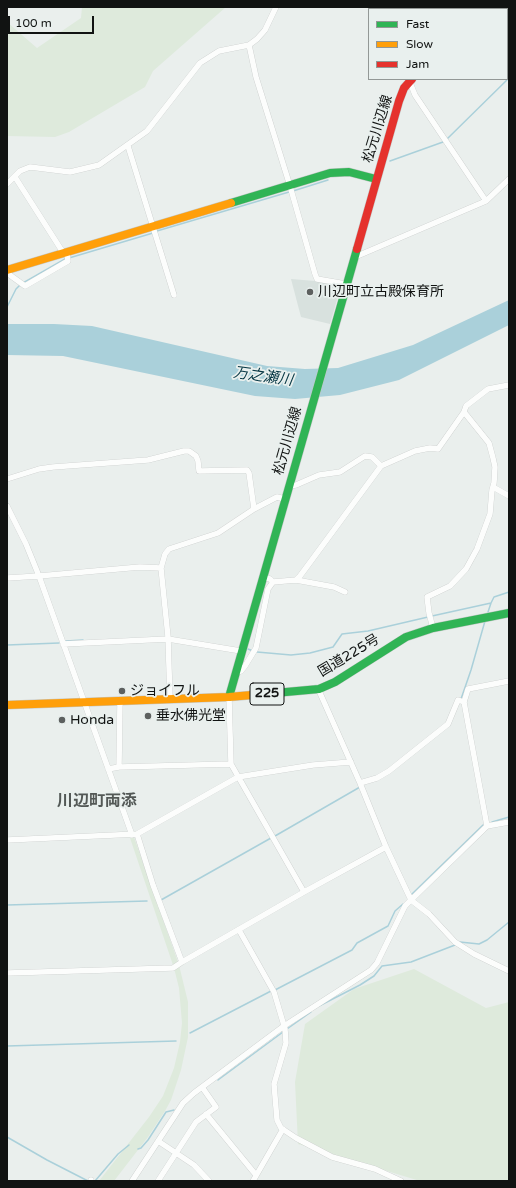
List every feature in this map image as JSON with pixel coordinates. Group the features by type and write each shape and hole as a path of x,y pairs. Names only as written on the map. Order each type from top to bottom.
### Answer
{"main road":[{"name":"松元川辺線","path":"229,697 376,179 401,94 410,80"},
{"path":"7,270 67,256 291,189 330,174 342,172 376,179"},
{"name":"国道225号","path":"7,705 229,697 319,689 335,682 406,637 433,628 509,613"}],"street":[{"path":"7,184 20,172 30,167 70,172 99,165 128,146 147,131 200,63 219,51 249,45 265,30 276,7"},
{"path":"249,45 256,77 317,279 346,284"},
{"path":"410,80 415,95 486,201"},
{"path":"128,146 174,296"},
{"path":"7,273 25,286 68,261 67,256 15,177"},
{"path":"355,257 486,201 509,179"},
{"path":"296,580 381,466 415,451 430,448 438,449 464,412 466,406 488,389 509,385"},
{"path":"433,628 427,597 450,586 466,569 488,522 495,467 494,458 489,444 464,412"},
{"path":"7,480 39,469 148,460 189,451 196,456 199,471 247,470 249,473 254,509"},
{"path":"289,486 296,485 318,474 340,472 365,456 372,457 381,466"},
{"path":"493,487 509,496"},
{"path":"170,699 168,638 162,568 165,554 169,549 218,533 254,509 277,497 285,499"},
{"path":"7,506 26,544 39,576 83,702 182,962"},
{"path":"7,578 140,567 162,568"},
{"path":"263,577 270,579 273,582 296,580 334,587 345,592"},
{"path":"236,672 240,671 245,666 256,648 268,589 273,582"},
{"path":"62,644 168,638 241,651"},
{"path":"487,826 462,701 468,689 509,682"},
{"path":"319,689 386,847 411,900 429,914 458,943 474,954 509,972"},
{"path":"229,697 231,764 304,892"},
{"path":"361,785 384,774 448,724 458,700 462,701"},
{"path":"119,767 120,701"},
{"path":"7,840 134,835 238,777 313,765 351,762"},
{"path":"108,768 231,764"},
{"path":"132,1181 183,1103 285,1029 371,970 377,963 405,906 487,826 509,822"},
{"path":"7,973 173,968 304,892 386,847"},
{"path":"239,930 273,990 285,1029 286,1043 274,1084 277,1120 284,1129 296,1138 332,1157 375,1169 401,1181"},
{"path":"161,1180 196,1122 216,1107 202,1088"},
{"path":"206,1114 254,1178 284,1129"},
{"path":"158,1140 194,1165 209,1181"}],"shaded area":[{"path":"291,279 315,281 341,286 330,324 301,317"}],"green space":[{"path":"82,7 226,7 153,71 145,87 69,132 55,137 7,136 7,22 37,48 81,18"},
{"path":"134,837 179,965 188,1002 188,1037 181,1070 171,1100 165,1111 148,1137 114,1181 99,1181 149,1117 163,1096 174,1068 180,1042 182,1023 179,988 174,968 130,838"},
{"path":"414,969 486,1008 509,1002 509,1181 420,1181 298,1144 295,1082 305,1024 354,989"}],"water":[{"name":"万之瀬川","path":"509,300 509,325 399,380 340,395 295,399 255,396 63,356 7,355 7,324 54,324 92,326 267,366 305,369 338,368 413,345"}],"waterway":[{"path":"447,139 507,80"},
{"path":"390,161 443,142"},
{"path":"293,191 328,180"},
{"path":"157,231 289,192"},
{"path":"69,258 153,233"},
{"path":"23,283 65,259"},
{"path":"7,307 16,289 20,285"},
{"path":"488,612 494,597 509,592"},
{"path":"432,616 491,603"},
{"path":"257,652 291,655 310,653 333,647 342,634 368,631 428,617"},
{"path":"461,699 485,621"},
{"path":"66,641 83,640"},
{"path":"7,645 59,643"},
{"path":"248,649 253,651"},
{"path":"275,836 360,787"},
{"path":"492,822 509,817"},
{"path":"412,894 483,825"},
{"path":"161,900 271,838"},
{"path":"7,905 147,901"},
{"path":"275,990 352,950 357,943 388,926 395,911 403,904"},
{"path":"460,942 479,944 487,940 509,922"},
{"path":"319,1006 360,985 374,976 382,966 411,962 455,945"},
{"path":"190,1033 271,991"},
{"path":"287,1029 311,1012"},
{"path":"218,1080 283,1032"},
{"path":"7,1046 176,1041"},
{"path":"138,1149 141,1148 148,1140 166,1112 174,1110"},
{"path":"7,1137 88,1181"},
{"path":"95,1181 118,1154 129,1145"}],"traffic: fast":[{"path":"231,203 330,173 349,172 376,179"},
{"path":"229,697 357,249"},
{"path":"275,693 319,689 335,682 406,637 433,628 509,613"}],"traffic: slow":[{"path":"7,270 231,203"},
{"path":"7,705 229,697 275,693"}],"traffic: jam":[{"path":"357,249 399,101 404,88 411,80"}],"place":[{"name":"川辺町立古殿保育所","path":"310,292"},
{"name":"ジョイフル","path":"122,691"},
{"name":"垂水佛光堂","path":"148,716"},
{"name":"Honda","path":"62,720"}],"district":[{"name":"川辺町両添","path":"97,802"}]}
